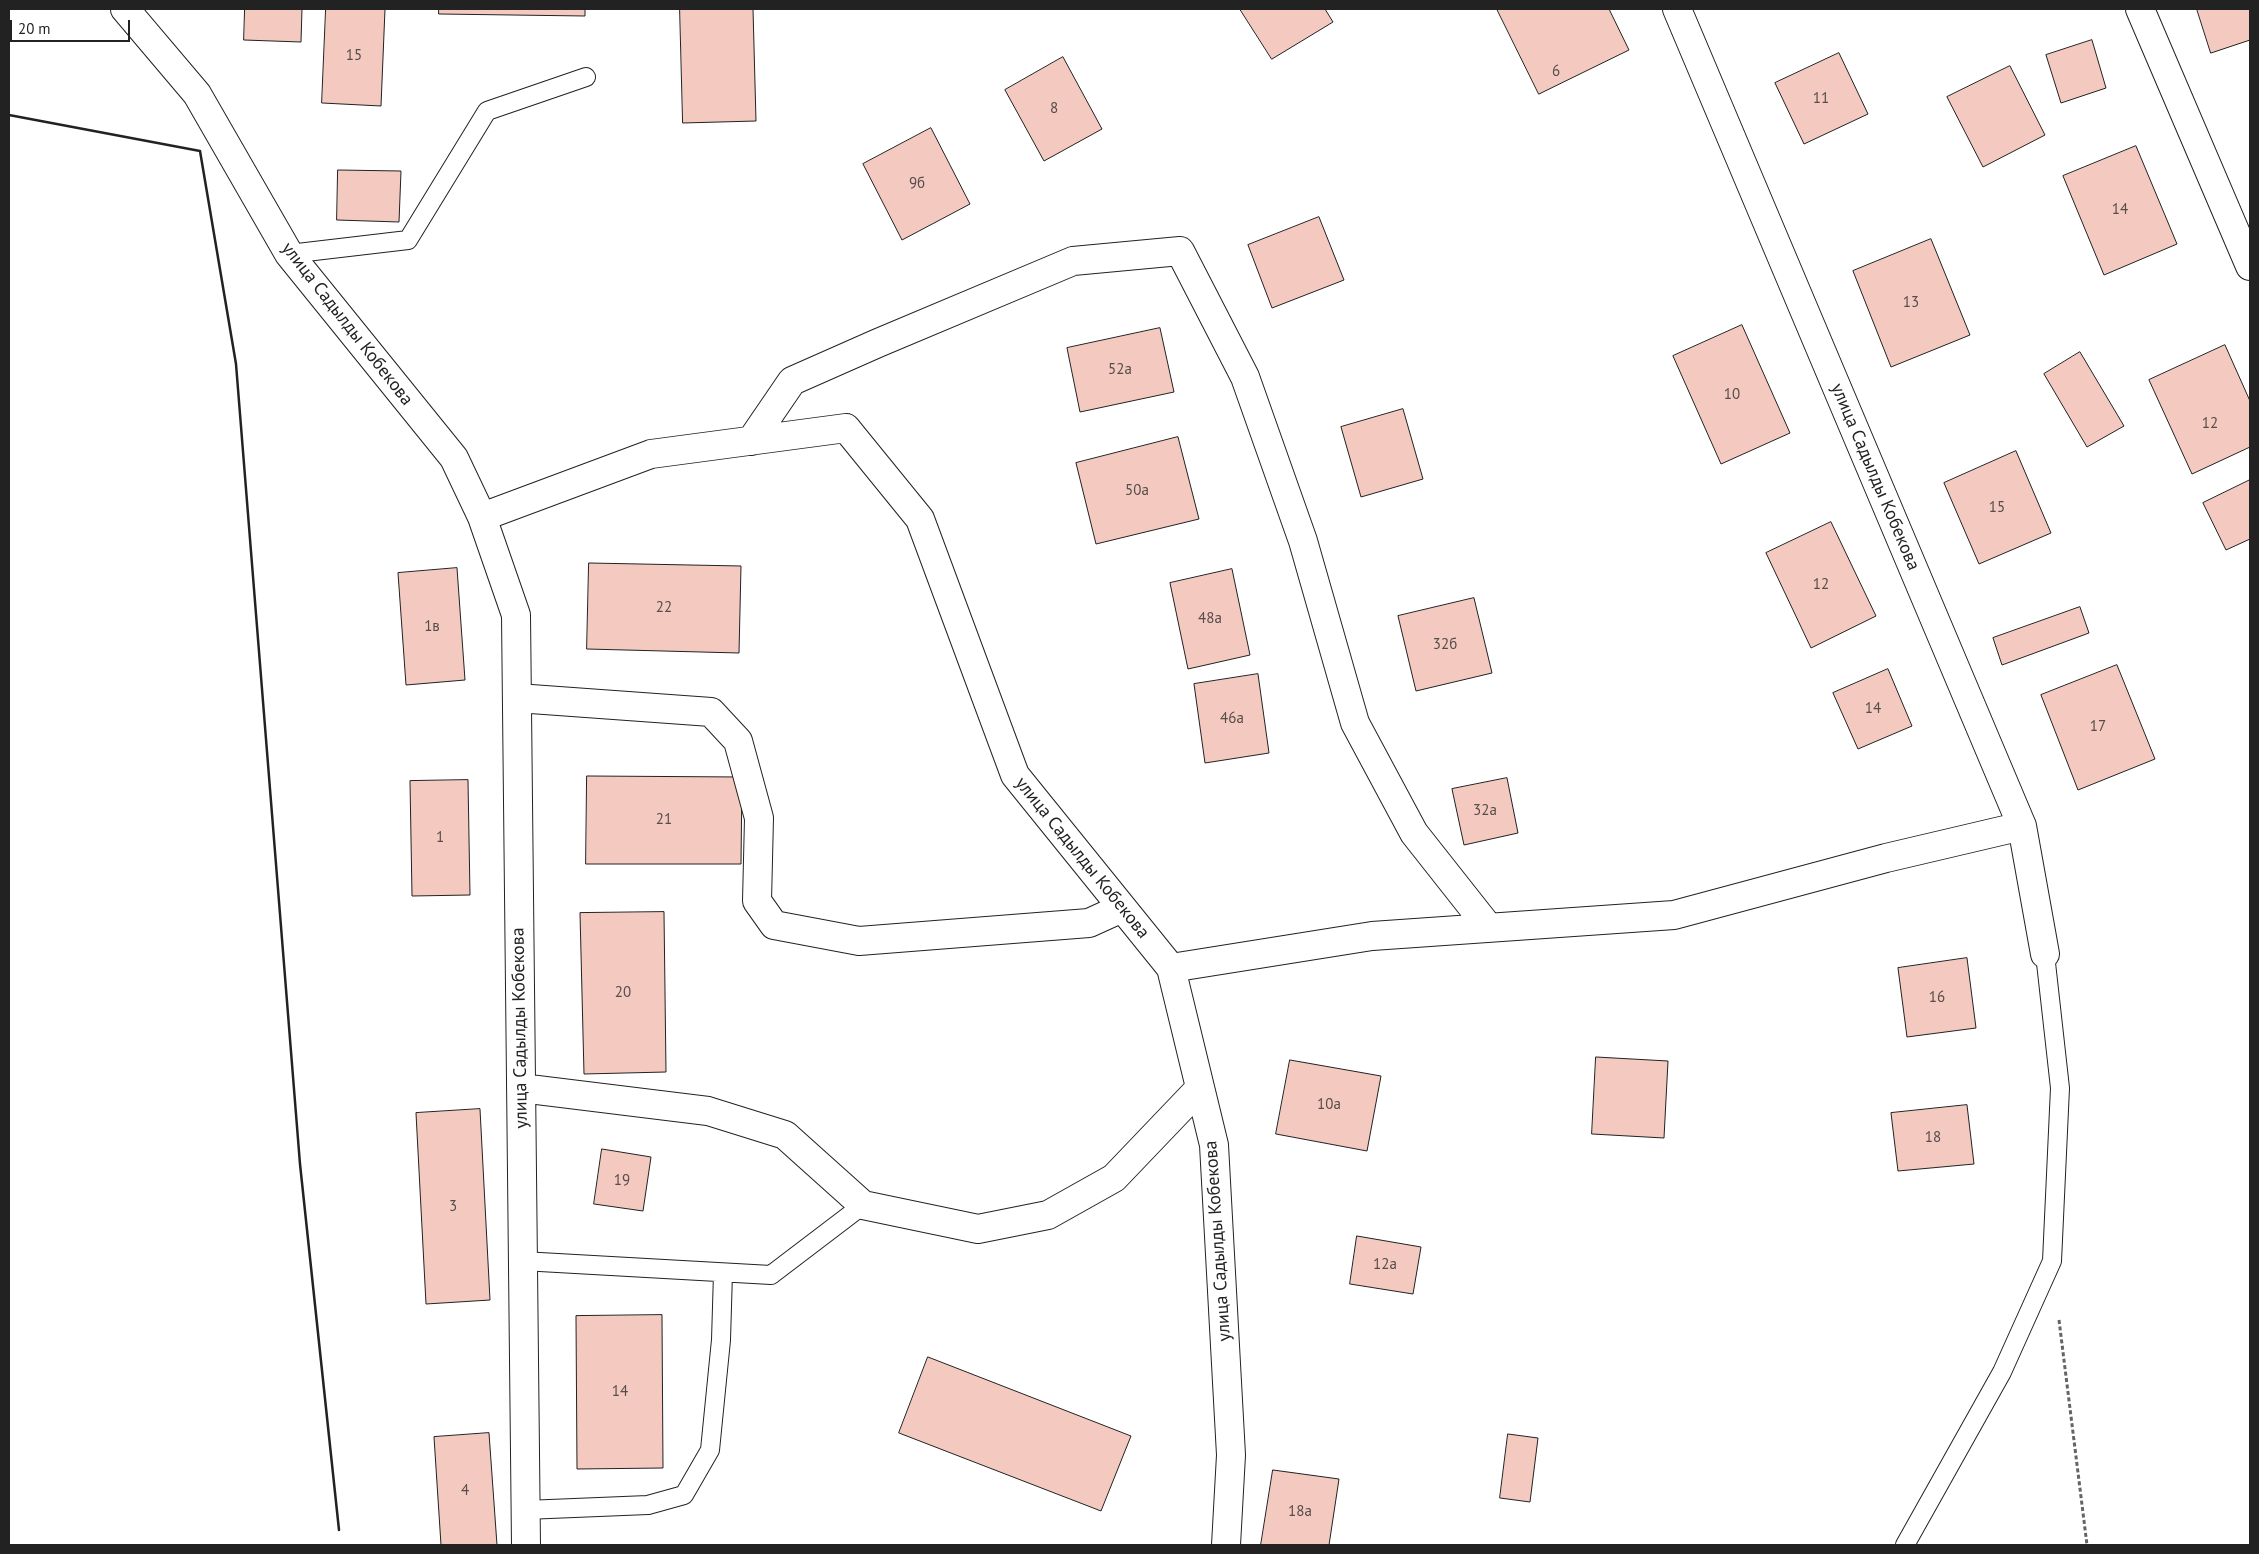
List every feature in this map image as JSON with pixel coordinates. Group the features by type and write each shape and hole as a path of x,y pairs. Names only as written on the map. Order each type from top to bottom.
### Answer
{"street":[{"name":"улица Садылды Кобекова","path":"126,9 197,94 289,254 454,458 482,517 516,615 526,1545"},
{"name":"улица Садылды Кобекова","path":"1677,9 2022,826 2045,954"},
{"path":"2140,9 2250,266"},
{"path":"751,441 792,381 1073,261 1180,251 1245,377 1302,541 1355,723 1414,833 1489,928"},
{"name":"улица Садылды Кобекова","path":"482,517 650,454 846,428 920,519 1015,775 1171,968 1214,1145 1231,1445 1226,1545"},
{"path":"517,698 711,712 738,740 759,818 757,901 774,925 860,941 1089,923 1122,908"},
{"path":"1171,968 1372,936 1674,915 1886,858 2022,826"},
{"path":"521,1088 708,1112 785,1135 863,1205 978,1229 1048,1215 1114,1178 1200,1088"}],"lane":[{"path":"289,254 408,240 487,112 586,77"},
{"path":"1905,1545 2002,1372 2052,1261 2060,1088 2045,954"},
{"path":"522,1261 772,1275 863,1205"},
{"path":"525,1510 648,1505 684,1494 710,1450 721,1340 722,1273"}],"path":[{"path":"2052,1261 2087,1545"}],"building":[{"path":"245,9 302,9 301,42 244,40"},
{"path":"326,9 385,9 381,106 322,103"},
{"path":"439,9 585,9 585,16 439,14"},
{"path":"680,9 753,9 756,121 683,123"},
{"path":"1240,9 1325,9 1333,22 1272,59"},
{"path":"1497,9 1609,9 1629,50 1539,94"},
{"path":"2197,9 2250,9 2250,40 2211,53"},
{"path":"2092,40 2106,88 2061,103 2046,55"},
{"path":"1839,53 1868,114 1804,144 1775,83"},
{"path":"1063,57 1102,129 1044,161 1005,90"},
{"path":"2010,66 2045,135 1983,167 1947,97"},
{"path":"931,128 970,204 902,240 863,164"},
{"path":"2136,146 2177,244 2104,275 2063,176"},
{"path":"338,170 401,171 399,222 337,220"},
{"path":"1319,217 1344,280 1272,308 1248,245"},
{"path":"1931,239 1970,335 1891,367 1853,271"},
{"path":"1742,325 1790,433 1721,464 1673,356"},
{"path":"1160,328 1174,392 1080,412 1067,348"},
{"path":"2225,345 2250,401 2250,447 2192,474 2149,380"},
{"path":"2080,352 2124,426 2087,447 2044,374"},
{"path":"1403,409 1423,479 1361,497 1341,427"},
{"path":"1178,437 1199,519 1096,544 1076,463"},
{"path":"2016,451 2051,533 1979,564 1944,483"},
{"path":"2250,480 2250,539 2226,550 2203,503"},
{"path":"1831,522 1876,616 1811,648 1766,553"},
{"path":"589,563 741,566 739,653 587,649"},
{"path":"457,568 465,680 406,685 398,573"},
{"path":"1232,569 1250,655 1188,669 1170,583"},
{"path":"1474,598 1492,673 1416,691 1398,616"},
{"path":"2080,607 2089,633 2002,665 1993,638"},
{"path":"2117,665 2155,759 2078,790 2041,695"},
{"path":"1888,669 1912,726 1858,749 1833,693"},
{"path":"1258,674 1269,753 1205,763 1194,684"},
{"path":"587,776 742,777 741,864 586,864"},
{"path":"1507,778 1518,833 1464,845 1452,789"},
{"path":"468,780 470,895 412,896 410,781"},
{"path":"664,912 666,1072 584,1074 580,913"},
{"path":"1967,958 1976,1028 1907,1037 1898,968"},
{"path":"1596,1057 1668,1061 1664,1138 1592,1134"},
{"path":"1290,1060 1381,1076 1367,1151 1276,1134"},
{"path":"1967,1105 1974,1164 1898,1171 1891,1113"},
{"path":"480,1109 490,1300 426,1304 416,1113"},
{"path":"602,1149 651,1157 643,1211 594,1204"},
{"path":"1357,1236 1421,1247 1413,1294 1350,1284"},
{"path":"662,1315 663,1468 577,1469 576,1316"},
{"path":"928,1357 1131,1436 1101,1511 899,1433"},
{"path":"489,1433 497,1545 441,1545 434,1437"},
{"path":"1508,1434 1538,1438 1530,1502 1500,1498"},
{"path":"1273,1470 1339,1479 1329,1545 1261,1545"}],"wall":[{"path":"9,115 200,151 236,364 300,1164 339,1530"}]}
